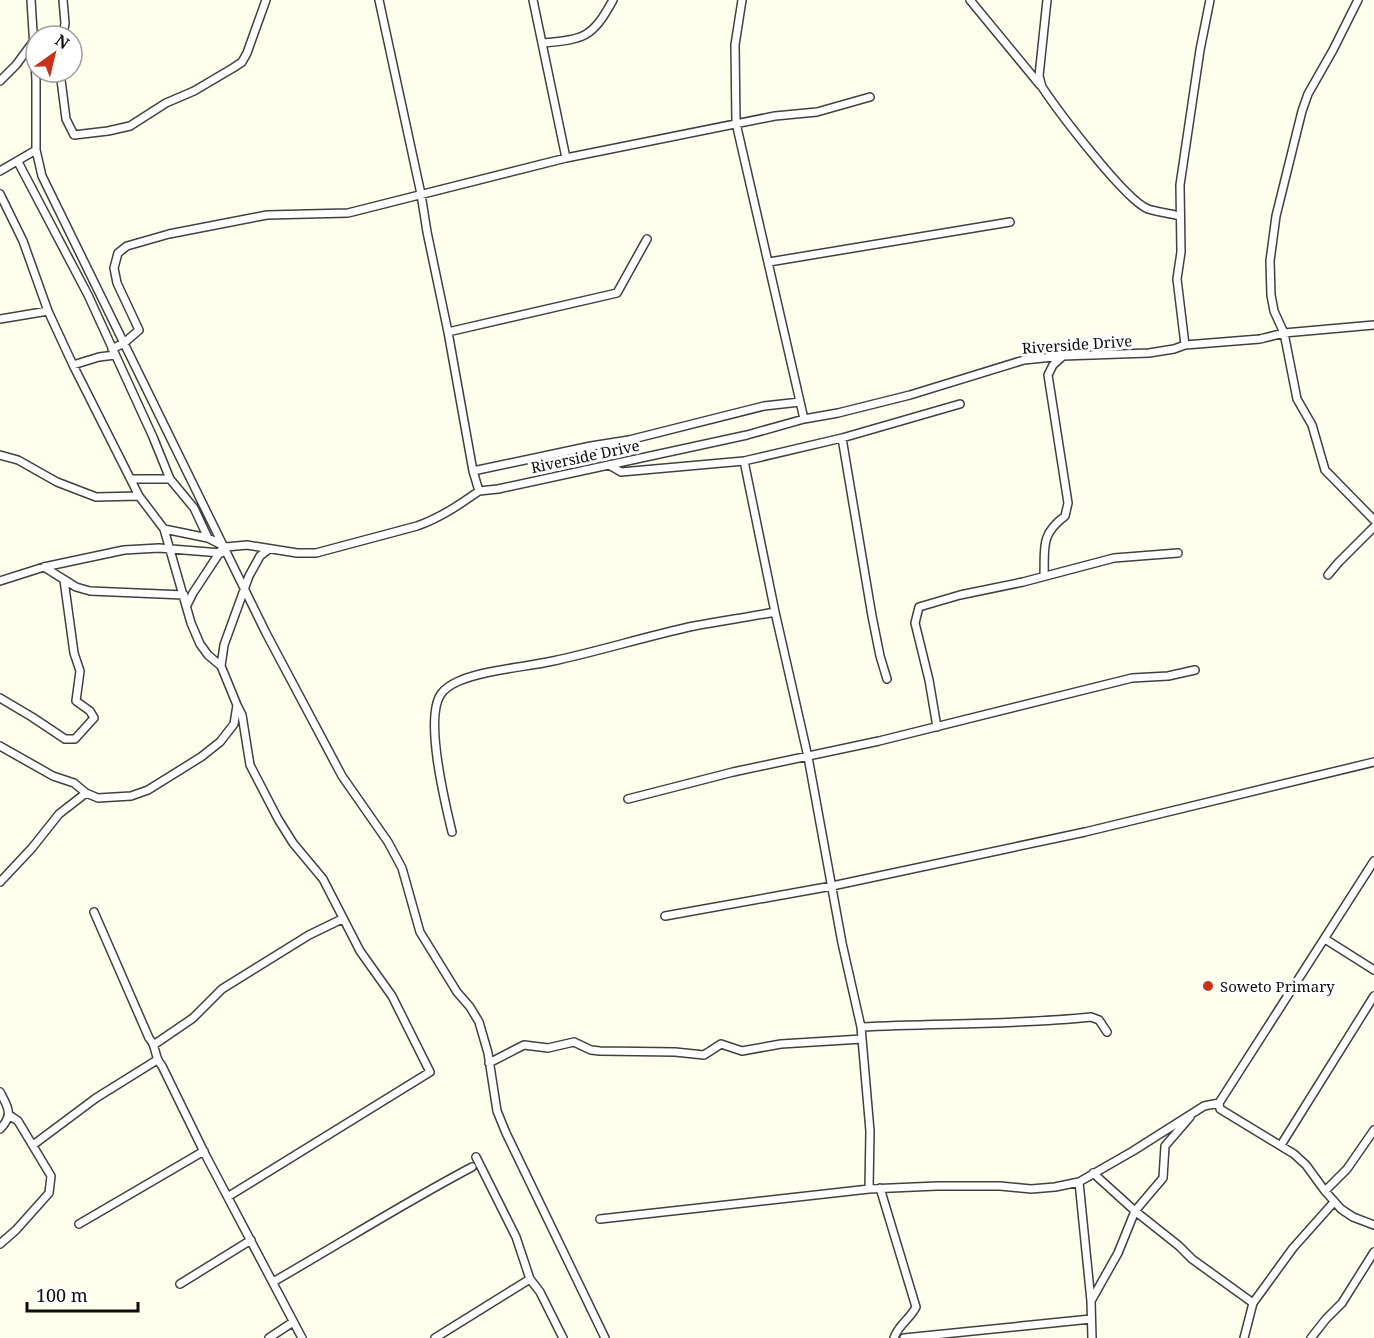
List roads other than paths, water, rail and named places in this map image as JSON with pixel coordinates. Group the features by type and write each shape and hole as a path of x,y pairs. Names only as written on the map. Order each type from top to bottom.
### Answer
{"street":[{"path":"31,0 32,24"},
{"path":"63,0 65,24"},
{"path":"62,84 66,119 74,135 130,126 166,103 194,91 242,63 266,0"},
{"path":"0,581 44,567 110,552 169,548 222,549 240,545 297,553 316,553 403,532 432,521 479,491 473,471 421,194 379,0"},
{"path":"533,0 566,158"},
{"path":"543,43 585,36 598,24 613,0"},
{"path":"742,0 735,45 736,123 804,419"},
{"path":"970,0 1130,196 1146,208 1179,216"},
{"path":"1042,87 1039,76 1047,0"},
{"path":"1185,345 1178,279 1181,252 1179,216 1182,164 1210,0"},
{"path":"1358,0 1329,59 1308,94 1302,111 1276,216 1270,279 1274,311 1284,333 1297,399 1312,425 1325,470 1374,520"},
{"path":"0,81 24,54"},
{"path":"1022,63 1040,64"},
{"path":"36,84 36,150 42,176 243,590 342,776 388,842 402,868 420,932 456,992 470,1007 479,1022 484,1036 493,1094 506,1133 605,1338"},
{"path":"74,365 114,352 137,334 140,328 117,283 114,268 118,253 127,246 169,234 267,215 348,213 566,158 736,123 818,112 870,97"},
{"path":"0,171 36,150"},
{"path":"18,162 82,283 170,479 194,508 208,538"},
{"path":"0,194 23,241 48,311 74,365 139,496 164,529 191,623 200,644 208,655 222,666"},
{"path":"769,262 1010,222"},
{"path":"448,332 617,292 647,239"},
{"path":"0,319 48,311"},
{"name":"Riverside Drive","path":"479,491 498,489 747,435 804,419 910,395 1023,360 1149,352 1174,349 1185,345 1260,339 1284,333 1374,325"},
{"path":"1044,576 1046,537 1054,524 1065,516 1068,503 1048,375 1063,356"},
{"path":"473,471 638,438 764,406 800,402"},
{"path":"609,465 621,472 744,461 842,438 960,404"},
{"path":"842,438 874,626 887,679"},
{"path":"0,455 18,460 57,482 96,498 139,496"},
{"path":"744,461 808,757 861,1027 870,1131 868,1189"},
{"path":"131,479 170,479"},
{"path":"1328,575 1374,527"},
{"path":"164,529 208,538 222,549"},
{"path":"187,605 222,549"},
{"path":"229,1196 430,1072 392,996 360,951 328,887 293,843 250,765 242,715 222,666 224,645 243,590 256,562 269,549"},
{"path":"937,727 929,680 915,623 919,607 960,594 1114,558 1178,553"},
{"path":"44,567 76,587 95,592 184,595"},
{"path":"0,698 65,740 75,739 94,718 90,711 76,701 80,672 74,653 64,580"},
{"path":"452,832 434,730 435,710 446,688 460,680 475,676 553,661 694,627 775,612"},
{"path":"628,799 733,772 937,727 1132,678 1196,670"},
{"path":"0,746 54,776 74,783 98,798 131,796 148,790 177,774 201,757 230,732 234,724 237,705"},
{"path":"665,916 832,885 1085,832 1374,762"},
{"path":"0,882 32,848 66,806 87,793"},
{"path":"1374,861 1219,1103 1220,1109 1281,1145 1306,1165 1334,1202 1353,1217 1374,1225"},
{"path":"94,912 149,1038 155,1044 157,1060 302,1338"},
{"path":"155,1044 194,1018 222,989 309,935 342,919"},
{"path":"1325,939 1374,970"},
{"path":"1281,1145 1374,996"},
{"path":"861,1027 1005,1023 1091,1017 1098,1020 1107,1032"},
{"path":"489,1063 514,1049 531,1044 556,1047 574,1042 591,1050 600,1051 675,1052 704,1055 721,1044 742,1051 780,1044 862,1039"},
{"path":"33,1145 96,1098 157,1060"},
{"path":"0,1092 9,1115 18,1121 51,1176 49,1193 16,1230 0,1244"},
{"path":"600,1220 880,1188 977,1185 1042,1189 1079,1182 1133,1151 1196,1110 1219,1103"},
{"path":"1091,1301 1118,1253 1135,1211 1163,1178 1165,1146 1196,1110"},
{"path":"0,1129 8,1120 9,1115"},
{"path":"1325,1191 1347,1169 1374,1130"},
{"path":"79,1224 204,1151"},
{"path":"476,1157 516,1237 530,1279 540,1292 563,1338"},
{"path":"273,1282 418,1196 472,1167"},
{"path":"1094,1173 1135,1211 1161,1230 1207,1271 1252,1303"},
{"path":"1079,1182 1091,1301 1092,1338"},
{"path":"880,1188 916,1307 913,1314 899,1327 894,1338"},
{"path":"1244,1338 1252,1303 1293,1248 1334,1202"},
{"path":"180,1284 251,1240"},
{"path":"1311,1338 1342,1303 1374,1252"},
{"path":"435,1338 530,1279"},
{"path":"904,1338 1091,1319"},
{"path":"269,1338 294,1322"}],"place":[{"name":"Soweto Primary","path":"1208,986"}]}
